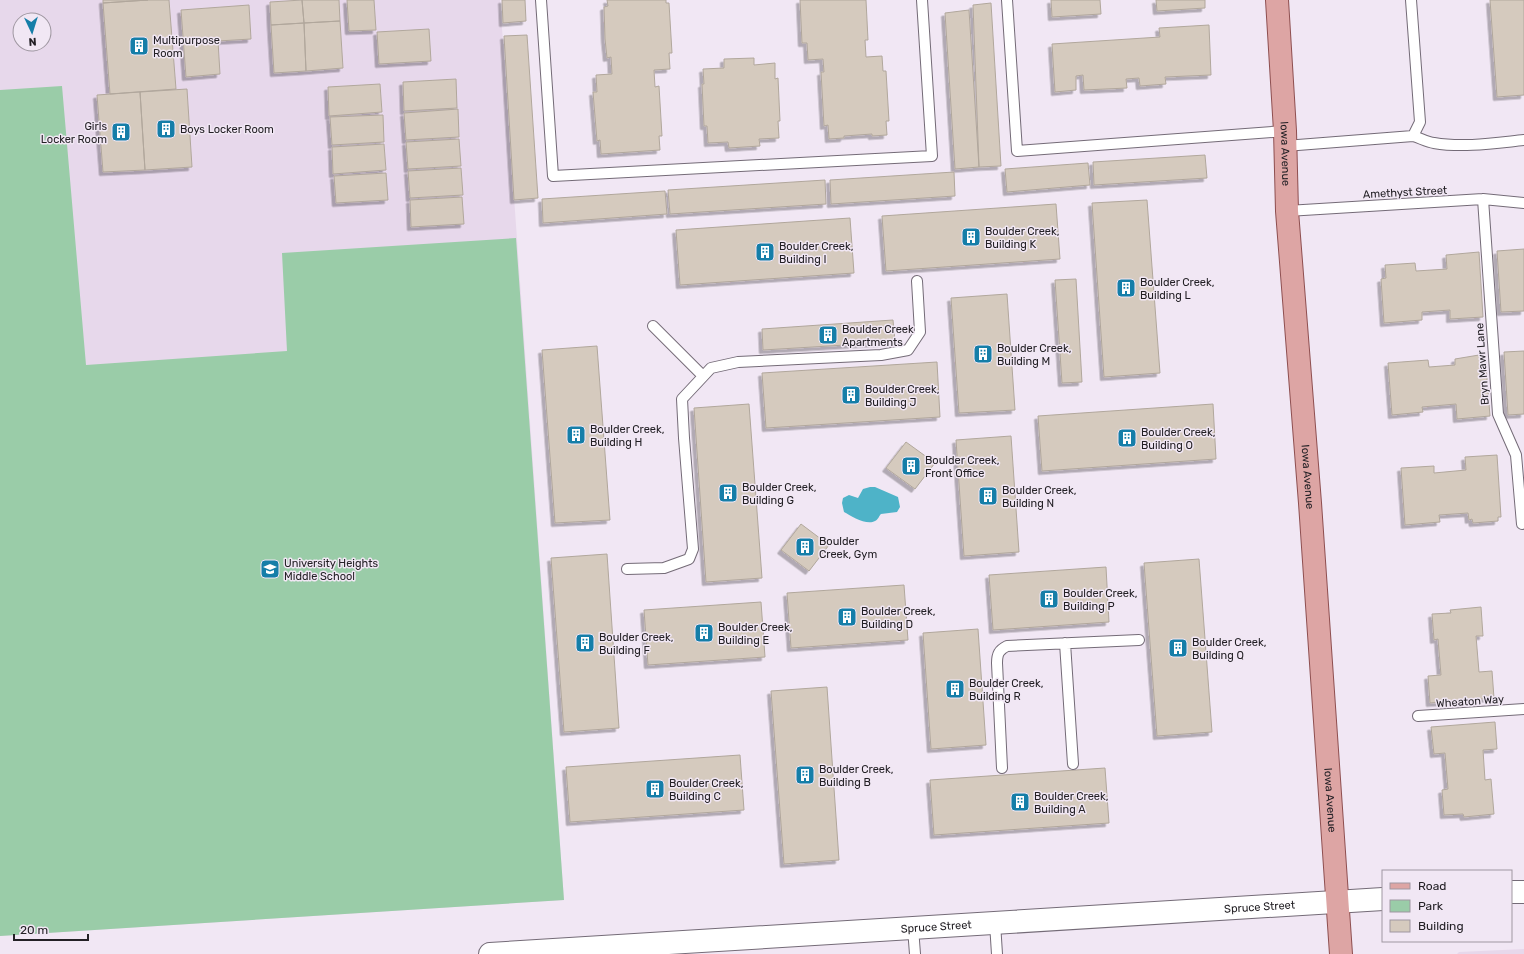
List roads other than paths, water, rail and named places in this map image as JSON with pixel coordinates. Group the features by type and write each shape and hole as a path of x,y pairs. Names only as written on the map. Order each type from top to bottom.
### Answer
{"main road":[{"name":"Iowa Avenue","path":"1277,0 1285,139 1287,211 1310,510 1341,954"}],"street":[{"path":"1512,892 1524,892"},
{"name":"Spruce Street","path":"490,954 644,949 913,928 1382,899"}],"lane":[{"path":"541,0 553,176 932,156 922,0"},
{"path":"1007,0 1017,151 1285,139 1413,136 1432,143 1451,144 1489,144 1524,140"},
{"path":"1411,0 1420,122 1413,136"},
{"name":"Amethyst Street","path":"1287,211 1483,199 1524,203"},
{"name":"Bryn Mawr Lane","path":"1483,199 1498,414 1516,455 1522,524"},
{"path":"627,569 664,568 689,559 693,549 682,399 711,368 738,362 881,355 908,350 920,332 917,281"},
{"path":"653,326 703,376"},
{"path":"1002,768 997,655 1001,649 1007,646 1140,640"},
{"path":"1065,643 1074,764"},
{"name":"Wheaton Way","path":"1418,716 1524,709"},
{"path":"995,923 997,954"},
{"path":"913,928 914,954"}],"water":[{"path":"875,487 898,497 900,507 897,512 881,514 878,519 868,522 859,520 844,512 842,503 843,498 849,495 858,498 863,489"}],"place":[{"name":"Multipurpose Room","path":"139,46"},
{"name":"Boys Locker Room","path":"166,129"},
{"name":"Girls Locker Room","path":"121,132"},
{"name":"Boulder Creek, Building K","path":"971,237"},
{"name":"Boulder Creek, Building I","path":"765,252"},
{"name":"Boulder Creek, Building L","path":"1126,288"},
{"name":"Boulder Creek Apartments","path":"828,335"},
{"name":"Boulder Creek, Building M","path":"983,354"},
{"name":"Boulder Creek, Building J","path":"851,395"},
{"name":"Boulder Creek, Building H","path":"576,435"},
{"name":"Boulder Creek, Building O","path":"1127,438"},
{"name":"Boulder Creek, Front Office","path":"911,466"},
{"name":"Boulder Creek, Building G","path":"728,493"},
{"name":"Boulder Creek, Building N","path":"988,496"},
{"name":"Boulder Creek, Gym","path":"805,547"},
{"name":"University Heights Middle School","path":"270,569"},
{"name":"Boulder Creek, Building P","path":"1049,599"},
{"name":"Boulder Creek, Building D","path":"847,617"},
{"name":"Boulder Creek, Building E","path":"704,633"},
{"name":"Boulder Creek, Building F","path":"585,643"},
{"name":"Boulder Creek, Building Q","path":"1178,648"},
{"name":"Boulder Creek, Building R","path":"955,689"},
{"name":"Boulder Creek, Building B","path":"805,775"},
{"name":"Boulder Creek, Building C","path":"655,789"},
{"name":"Boulder Creek, Building A","path":"1020,802"}]}
